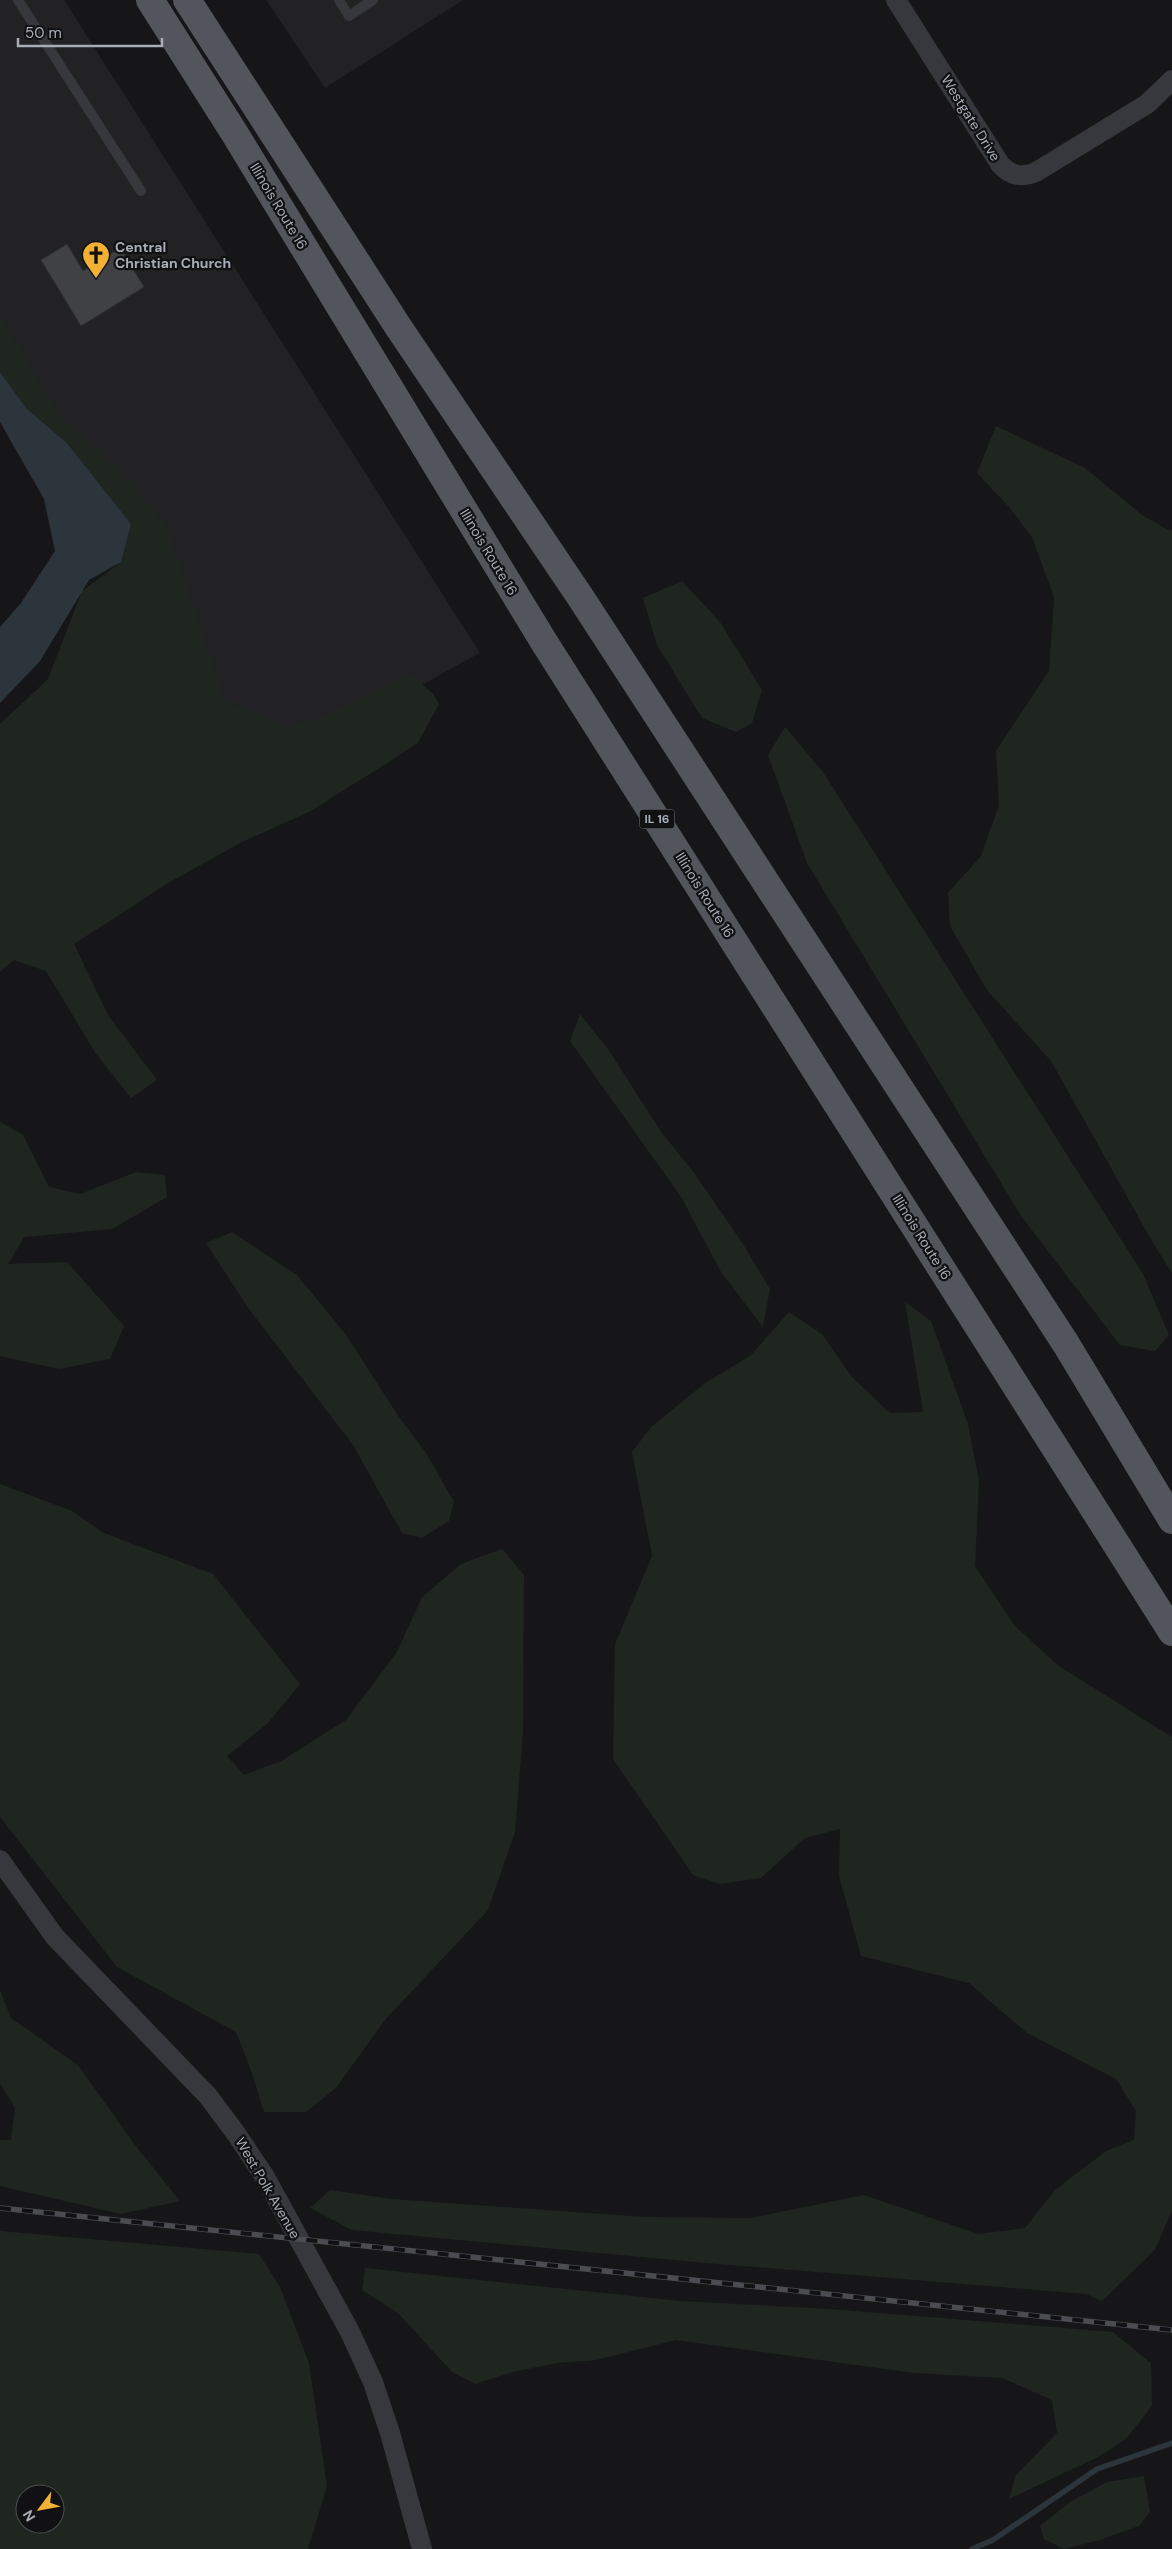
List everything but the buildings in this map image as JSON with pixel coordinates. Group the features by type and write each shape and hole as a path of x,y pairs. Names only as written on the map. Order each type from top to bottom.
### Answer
{"main road":[{"name":"Illinois Route 16","path":"150,0 235,134 544,642 1172,1632"},
{"path":"187,0 399,328 581,598 1066,1344 1172,1520"}],"street":[{"name":"Westgate Drive","path":"896,0 1000,164 1006,171 1015,175 1025,176 1036,172 1146,104 1172,80"},
{"name":"West Polk Avenue","path":"0,1860 54,1937 208,2096 265,2177 350,2332 373,2382 390,2433 422,2549"}],"lane":[{"path":"18,0 140,190"},
{"path":"339,0 349,16 373,0"}],"shaded area":[{"path":"0,0 64,0 480,653 257,775 121,562 110,497 67,443 26,408 0,372"},
{"path":"266,0 463,0 325,88"},
{"path":"0,315 58,414 116,468 165,523 224,700 285,729 330,713 411,674 433,694 439,704 418,743 309,812 242,842 170,882 74,944 108,1015 157,1080 131,1098 96,1054 46,971 14,960 0,972 0,724 48,679 82,591 121,562 131,524 67,443 22,404 0,372"},
{"path":"0,372 26,408 67,443 131,524 121,562 89,580 40,661 0,703 0,627 21,603 55,551 44,499 0,422"},
{"path":"996,426 1085,468 1142,515 1170,531 1172,529 1172,1273 1153,1243 1051,1061 987,990 950,926 948,893 981,856 999,805 996,751 1049,671 1054,597 1032,537 1009,507 977,473"},
{"path":"682,581 720,622 762,690 752,723 736,732 702,718 657,645 643,598"},
{"path":"785,727 823,772 1143,1274 1169,1335 1155,1351 1120,1345 1021,1216 807,863 768,755"},
{"path":"580,1014 608,1049 662,1133 695,1174 743,1244 770,1289 763,1327 721,1272 681,1197 570,1041"},
{"path":"0,1122 23,1135 49,1187 80,1194 136,1172 165,1175 167,1197 112,1229 24,1237 8,1264 67,1262 124,1326 110,1359 59,1369 0,1356"},
{"path":"232,1232 297,1275 346,1335 399,1417 426,1453 454,1502 449,1521 422,1538 402,1533 353,1445 249,1309 206,1243"},
{"path":"905,1302 931,1321 968,1424 979,1481 975,1566 1015,1626 1059,1666 1172,1737 1172,2210 1155,2250 1102,2301 1086,2294 706,2263 352,2230 310,2208 330,2190 392,2199 645,2217 750,2218 864,2195 978,2234 1025,2228 1055,2190 1106,2151 1134,2140 1136,2111 1116,2079 1027,2033 969,1983 861,1956 839,1876 840,1829 805,1838 761,1878 720,1884 693,1875 613,1759 615,1644 652,1556 632,1452 651,1427 704,1384 751,1355 789,1312 822,1334 852,1377 890,1413 923,1412"},
{"path":"0,1484 72,1511 104,1533 213,1574 300,1684 268,1723 227,1756 244,1775 281,1761 346,1720 397,1652 422,1597 461,1564 502,1549 524,1575 523,1732 515,1832 488,1910 385,2020 336,2088 306,2112 264,2112 252,2073 236,2032 117,1967 0,1817"},
{"path":"0,1990 11,2018 78,2065 135,2145 180,2201 121,2214 0,2186 0,2140 11,2140 15,2108 0,2083"},
{"path":"0,2231 259,2254 280,2287 309,2363 327,2486 308,2549 0,2549"},
{"path":"365,2268 681,2301 830,2309 1113,2332 1151,2363 1152,2406 1126,2439 1098,2457 1009,2499 1016,2475 1057,2433 1052,2400 1002,2378 914,2373 676,2340 596,2360 558,2363 512,2372 475,2384 452,2372 398,2313 362,2290"},
{"path":"1144,2476 1150,2512 1139,2526 1100,2540 1064,2549 1044,2539 1040,2526 1070,2502 1107,2482"}],"waterway":[{"path":"972,2549 993,2540 1097,2469 1172,2443"}],"railway":[{"path":"0,2208 1172,2330"}],"place":[{"name":"Central Christian Church","path":"96,279"}]}
